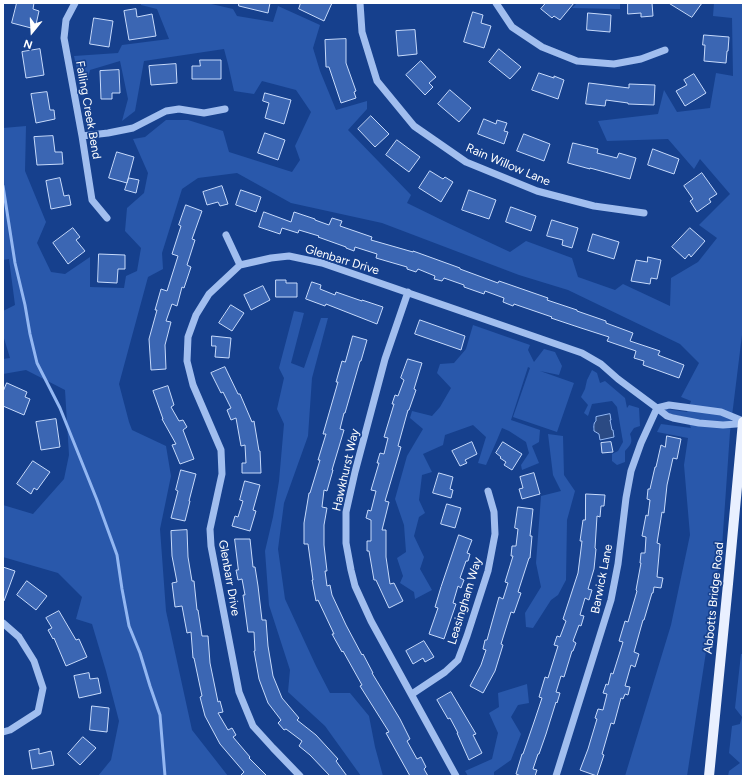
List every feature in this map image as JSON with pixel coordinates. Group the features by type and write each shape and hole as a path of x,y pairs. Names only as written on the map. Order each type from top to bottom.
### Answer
{"main road":[{"name":"Abbotts Bridge Road","path":"709,776 743,421"}],"street":[{"name":"Falling Creek Bend","path":"75,3 66,20 64,38 92,200 107,218"},
{"name":"Rain Willow Lane","path":"360,3 362,32 377,81 414,126 466,162 537,191 594,206 644,213"},
{"path":"496,3 512,27 542,48 577,61 614,64 641,59 664,50"},
{"path":"82,136 133,128 166,111 180,109 204,114 225,109"},
{"path":"226,235 240,265"},
{"name":"Glenbarr Drive","path":"300,776 253,726 239,692 211,546 210,529 222,474 221,450 193,385 187,361 188,337 196,315 209,294 240,265 271,258 289,256 322,263 582,352 601,364 618,379 667,416 699,423 723,425 736,424 743,421"},
{"name":"Hawkhurst Way","path":"408,292 384,359 349,495 346,512 346,543 355,586 372,621 456,776"},
{"path":"657,408 669,405 721,412 743,421"},
{"name":"Barwick Lane","path":"556,776 611,600 618,564 626,498 631,471 640,444 657,408"},
{"name":"Leasingham Way","path":"412,694 445,672 458,660 468,636 488,571 495,534 494,512 488,491"},
{"path":"3,623 19,637 34,661 43,688 38,712 10,730 3,732"}],"shaded area":[{"path":"141,3 207,3 233,9 237,16 273,22 278,6 320,25 313,48 320,71 336,110 367,101 367,109 348,130 411,195 407,203 510,252 526,241 572,258 578,277 615,290 623,284 670,306 671,278 698,262 717,238 699,225 730,194 700,159 694,169 668,139 607,141 598,121 658,114 664,90 677,112 710,108 716,73 733,76 732,18 713,16 714,3 743,3 743,327 730,432 722,547 687,776 625,776 671,625 690,535 684,465 688,438 657,432 661,424 691,428 686,417 665,413 666,409 687,412 691,401 681,397 699,363 680,344 568,290 519,275 382,223 291,203 237,173 198,178 182,189 162,253 163,269 148,277 119,384 132,430 166,446 171,476 160,529 166,611 192,730 228,776 98,776 111,760 119,721 92,624 76,619 82,597 58,573 3,557 3,505 33,514 64,479 69,455 65,390 26,370 3,374 3,359 10,358 3,335 3,311 15,305 9,259 3,260 3,128 26,126 25,171 46,222 37,243 51,272 65,274 90,257 90,287 124,288 126,276 137,271 141,248 125,231 127,208 144,193 148,173 133,139 145,137 166,120 188,120 223,131 229,152 292,172 300,160 295,146 311,112 296,90 262,81 254,94 234,91 224,49 144,61 135,111 122,121 128,99 120,61 90,70 83,98 74,56 118,53 122,45 169,39 157,9 141,5"},
{"path":"577,3 620,3 620,9 572,8"},
{"path":"294,311 304,313 291,363 304,368 321,318 328,318 312,378 308,436 284,503 278,549 285,599 330,693 350,693 369,716 375,747 383,776 361,776 325,726 288,692 290,670 269,605 265,551 279,481 284,424 277,409 284,378 279,368"},
{"path":"473,325 530,345 528,350 534,362 544,349 555,352 562,366 559,375 540,371 574,383 557,432 513,417 530,368 528,367 511,420 540,430 539,442 532,446 539,463 522,470 521,465 529,453 526,442 502,428 486,465 478,463 486,437 473,425 445,435 443,445 423,454 432,472 422,475 419,500 425,513 419,517 414,536 424,557 420,569 432,590 415,599 414,592 400,583 403,576 397,558 406,552 404,525 395,499 407,456 423,429 410,418 412,411 432,416 440,407 451,388 437,373 440,364 454,363 466,349"},
{"path":"592,370 597,373 600,383 605,381 625,398 627,408 629,405 639,408 640,426 634,428 630,434 631,441 630,445 625,451 625,462 617,465 612,461 612,454 618,451 623,442 617,407 612,401 592,404 588,416 584,413 588,405 581,397"},
{"path":"610,414 614,437 600,440 599,434 594,431 596,417"},
{"path":"548,434 563,436 564,475 575,491 567,520 566,580 558,595 551,600 533,628 526,627 525,613 541,587 536,563 541,496 561,491 553,475"},
{"path":"741,654 743,654 743,776 728,776 729,771 740,763 729,753 732,726 740,724 742,717 735,708"},
{"path":"527,684 529,703 518,705 511,717 521,734 511,760 494,772 494,776 468,776 465,771 492,759 498,733 489,713 499,707 498,693"}],"building":[{"path":"17,3 34,3 33,9 39,11 35,29 12,23"},
{"path":"239,3 270,3 268,13 239,6"},
{"path":"301,3 332,3 324,21 299,9"},
{"path":"546,3 574,3 560,20 554,16 552,18 541,9"},
{"path":"628,3 652,3 653,16 641,17 641,13 628,14"},
{"path":"669,3 702,3 692,17"},
{"path":"136,9 137,17 152,14 156,36 129,40 124,11"},
{"path":"473,12 483,15 481,23 491,26 484,48 464,42"},
{"path":"588,13 611,15 610,32 587,30"},
{"path":"94,18 113,21 109,47 90,44"},
{"path":"415,30 417,54 398,56 396,31"},
{"path":"704,35 729,37 726,63 704,61"},
{"path":"346,39 346,63 356,91 354,92 356,98 341,103 329,67 326,67 325,40"},
{"path":"40,49 44,75 26,78 22,52"},
{"path":"499,49 521,67 510,79 489,62"},
{"path":"200,60 221,60 221,79 192,79 192,66 200,66"},
{"path":"421,61 436,77 429,83 433,87 425,95 406,75"},
{"path":"176,64 177,83 151,85 149,66"},
{"path":"119,70 120,93 112,93 112,99 101,99 100,71"},
{"path":"539,73 564,80 558,99 532,90"},
{"path":"694,74 706,93 685,106 676,91 687,85 684,80"},
{"path":"589,83 629,88 629,84 655,85 654,105 628,104 606,100 605,106 586,104"},
{"path":"450,90 471,108 459,122 438,104"},
{"path":"47,92 50,110 54,110 55,119 36,123 31,94"},
{"path":"265,93 291,100 284,124 265,118 269,103 263,101"},
{"path":"371,116 389,134 375,147 358,129"},
{"path":"484,119 496,124 497,120 507,123 504,131 508,132 504,144 478,134"},
{"path":"265,133 285,140 278,160 258,153"},
{"path":"524,134 550,144 544,161 517,151"},
{"path":"53,136 55,152 62,152 63,164 37,165 34,137"},
{"path":"397,140 420,157 409,172 386,155"},
{"path":"573,143 598,149 597,153 617,158 619,153 636,158 630,179 568,163"},
{"path":"653,149 679,159 674,174 648,165"},
{"path":"117,152 134,157 127,183 109,178"},
{"path":"430,171 443,179 445,177 453,182 441,202 419,188"},
{"path":"702,173 717,194 709,199 711,202 697,212 690,201 693,199 684,186"},
{"path":"60,178 64,196 69,195 71,205 51,209 46,181"},
{"path":"129,178 139,180 136,193 125,190"},
{"path":"222,186 228,204 220,206 218,202 207,205 203,192"},
{"path":"241,190 261,197 256,212 236,205"},
{"path":"469,190 496,200 489,219 462,210"},
{"path":"186,205 202,211 192,239 195,240 187,265 191,267 184,288 182,287 177,306 172,304 166,321 171,322 165,345 166,369 151,370 149,339 157,310 155,310 161,289 167,291 178,256 172,254 181,226 179,225"},
{"path":"511,207 536,216 531,231 506,222"},
{"path":"264,212 291,222 294,212 329,225 332,218 342,221 340,226 372,237 371,240 413,251 498,283 499,281 548,298 547,300 606,321 606,323 633,333 630,341 660,351 658,355 684,365 679,378 643,365 644,361 634,358 636,351 607,341 609,337 514,304 513,306 503,302 504,298 485,291 484,294 444,278 442,281 434,279 435,276 418,269 416,272 407,269 407,267 376,258 377,254 355,247 354,251 318,237 319,236 299,230 298,233 282,228 280,234 259,227"},
{"path":"552,220 578,228 572,248 562,245 563,240 547,236"},
{"path":"73,228 80,237 76,240 85,251 68,264 53,243"},
{"path":"690,228 705,241 691,257 689,254 685,259 672,247"},
{"path":"593,234 619,242 614,259 588,251"},
{"path":"99,254 125,255 125,269 118,269 117,283 98,282"},
{"path":"648,257 661,260 657,279 651,278 650,284 631,281 636,260 647,262"},
{"path":"276,280 286,280 286,283 297,283 297,297 276,297"},
{"path":"312,282 321,285 320,289 335,295 336,292 383,307 377,324 326,304 325,306 306,299"},
{"path":"263,286 270,300 251,310 244,295"},
{"path":"231,305 244,313 232,331 219,323"},
{"path":"420,320 465,336 461,350 415,334"},
{"path":"212,336 231,338 229,358 215,357 216,346 212,346"},
{"path":"353,336 367,340 344,413 340,429 344,430 327,491 324,490 322,507 327,508 324,525 324,545 327,586 330,585 332,595 346,625 372,673 400,719 410,739 407,741 417,759 421,757 426,767 424,769 428,776 410,776 386,733 389,732 360,686 362,685 332,634 334,634 318,600 316,601 308,544 304,544 304,523 309,493 320,460 318,460 326,434 323,434 338,382 336,382 342,361 345,362"},
{"path":"408,359 422,363 414,389 416,390 408,410 398,446 401,447 385,501 389,502 382,530 386,530 386,557 390,584 394,583 403,601 389,608 376,580 374,580 369,551 367,551 367,541 371,541 371,520 366,518 368,510 371,511 376,491 371,490 379,463 377,463 380,453 384,454 388,438 384,437 394,404 392,404 395,395 398,396 404,380 401,378"},
{"path":"225,367 238,394 240,394 252,422 254,421 260,451 261,473 242,473 242,463 246,463 245,445 241,446 236,418 231,420 227,410 231,408 223,392 221,393 211,373"},
{"path":"7,383 27,392 25,397 30,399 24,415 3,406 3,392"},
{"path":"168,386 174,405 171,407 179,421 183,420 187,427 183,430 194,459 180,464 172,445 176,444 162,419 153,391"},
{"path":"56,419 60,447 41,450 36,422"},
{"path":"667,436 681,439 677,459 673,458 667,485 664,513 662,512 657,543 660,544 657,577 663,578 661,588 654,587 634,652 639,654 635,667 631,665 625,686 630,687 628,695 625,694 623,699 621,698 614,724 611,723 602,754 604,755 597,776 580,770 597,719 595,718 598,709 603,710 607,694 603,693 606,684 608,685 611,673 613,674 623,642 619,641 625,621 628,622 637,591 641,553 645,553 646,537 642,536 646,515 648,516 650,500 647,499 648,489 650,489 661,445 665,447"},
{"path":"472,442 477,454 465,460 467,463 460,466 452,451"},
{"path":"503,442 522,454 512,470 504,465 506,462 496,453"},
{"path":"611,442 613,452 602,453 601,443"},
{"path":"33,461 50,472 37,490 34,488 31,494 17,484"},
{"path":"181,470 196,474 185,521 171,518 178,491 176,490"},
{"path":"439,473 453,477 450,489 453,490 451,498 433,493"},
{"path":"534,473 540,494 522,499 519,489 523,488 520,477"},
{"path":"245,481 260,485 253,510 256,511 250,531 232,526 235,516 238,517 243,501 240,500"},
{"path":"586,494 605,495 604,506 601,506 600,517 597,516 594,569 588,589 592,590 589,600 585,598 580,615 584,616 581,626 579,625 573,641 576,643 564,677 561,676 556,692 560,693 533,769 537,770 535,776 521,776 516,774 542,698 539,697 545,677 548,678 558,646 554,645 557,636 560,637 566,621 563,619 578,573 582,541 580,541 583,520 585,520"},
{"path":"447,504 461,508 455,528 441,524"},
{"path":"518,507 533,509 530,536 532,536 530,558 518,592 521,593 514,613 511,612 501,644 503,645 495,671 483,693 470,686 481,665 486,650 483,649 485,640 487,640 499,597 503,599 508,583 505,582 513,556 511,556 512,546 516,546 518,529 515,528"},
{"path":"187,530 188,557 192,581 194,581 197,610 202,636 208,636 210,663 218,702 220,701 223,712 218,713 228,730 232,728 236,735 233,737 250,757 249,758 267,776 240,776 244,772 220,744 205,716 193,658 191,632 187,633 182,606 175,607 172,583 177,582 172,556 171,531"},
{"path":"459,535 472,540 467,553 470,554 460,578 464,580 461,588 458,586 453,603 456,604 444,639 429,634 438,608 435,607 441,587"},
{"path":"235,539 250,539 262,620 266,620 268,646 273,676 282,698 299,718 297,720 316,735 338,759 336,761 347,776 330,776 299,746 302,741 286,729 284,730 278,723 281,720 268,703 259,679 254,651 254,632 248,632 242,579 238,580 236,570 238,570"},
{"path":"3,567 15,571 4,601 3,601"},
{"path":"27,581 47,596 36,610 17,595"},
{"path":"59,611 76,640 79,639 87,657 66,666 54,638 53,639 48,630 52,628 46,618"},
{"path":"424,641 434,657 425,662 423,658 413,664 406,651"},
{"path":"89,673 90,679 98,678 101,693 79,698 74,676"},
{"path":"451,692 476,734 473,735 482,753 469,760 450,718 448,719 437,700"},
{"path":"92,706 109,708 107,732 90,730"},
{"path":"83,737 96,748 80,765 68,754"},
{"path":"39,749 39,754 51,751 54,765 32,769 29,751"}],"waterway":[{"path":"3,186 15,263 37,363 60,408 97,500 117,555 129,626 140,653 160,715 165,776"}]}
